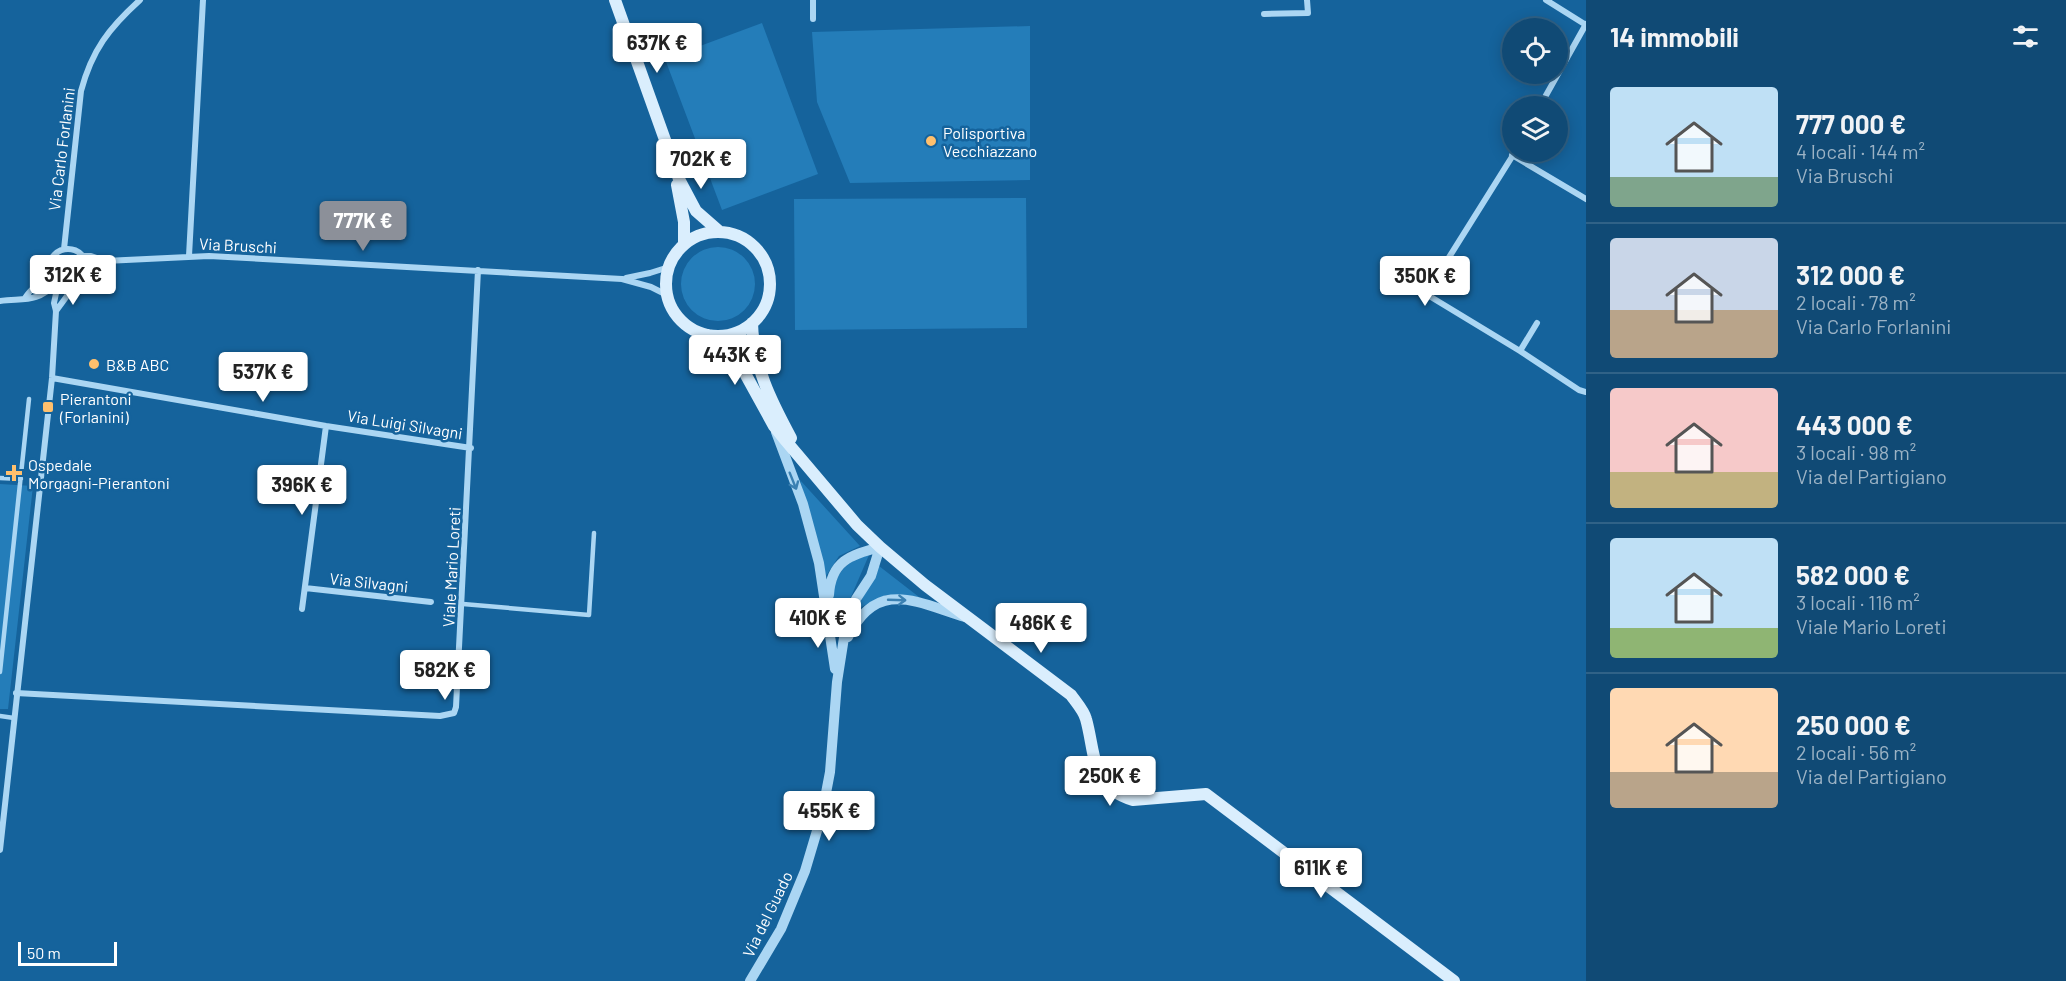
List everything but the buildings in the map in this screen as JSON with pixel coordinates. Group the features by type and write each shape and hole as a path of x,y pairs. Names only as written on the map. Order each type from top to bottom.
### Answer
{"main road":[{"path":"615,0 670,158 687,196 696,211 720,232"},
{"path":"670,158 684,222 684,244"},
{"path":"708,335 724,335 739,331 752,322 762,310 768,296 770,281 767,266 759,252 735,234 720,232 701,235 684,244 669,267 666,281 667,295 672,309 681,321 694,330 708,335 730,349 774,426 857,525 879,547 1071,695 1086,716 1094,760 1107,786 1133,800 1206,794 1454,981"},
{"path":"752,322 758,369 782,421 812,473"}],"street":[{"name":"Via Carlo Forlanini","path":"64,249 80,102 86,72 92,56 105,36 140,0"},
{"path":"189,256 203,0"},
{"path":"813,0 813,19"},
{"path":"1264,14 1308,13 1307,0"},
{"path":"1546,0 1586,25 1546,96"},
{"path":"1508,162 1426,294 1579,390 1586,392"},
{"path":"1528,162 1586,199"},
{"path":"25,298 28,292 40,284 50,272 52,258 64,249 74,250 83,256 86,266 85,275"},
{"name":"Via Bruschi","path":"83,256 105,261 189,256 622,279 651,287 667,295"},
{"path":"56,311 75,285 105,261"},
{"name":"Via Bruschi","path":"622,279 669,267"},
{"name":"Viale Mario Loreti","path":"16,693 447,716 454,713 463,604 478,270"},
{"path":"50,272 58,283 75,285"},
{"path":"0,301 25,298 33,300 58,283"},
{"path":"0,850 3,789 14,718 52,378 56,311 54,303 58,283"},
{"path":"1520,351 1537,323"},
{"name":"Via Luigi Silvagni","path":"52,378 326,426 471,448"},
{"name":"Via Silvagni","path":"303,609 326,426"},
{"path":"774,426 812,535 828,612 837,682"},
{"path":"828,612 830,578 842,562 859,552 879,547"},
{"name":"Via del Guado","path":"750,981 785,919 805,871 822,814 830,772 837,682 846,625 856,599 871,576 879,547"},
{"name":"Via Silvagni","path":"305,588 431,602"},
{"path":"842,648 853,626 864,612 876,603 891,598 910,600 969,618"}],"lane":[{"path":"0,672 29,399"},
{"path":"0,478 21,479"},
{"path":"463,604 589,615 594,533"},
{"path":"0,716 14,718"}],"shaded area":[{"path":"762,23 818,174 722,210 665,59"},
{"name":"Polisportiva Vecchiazzano","path":"1030,26 1030,180 850,183 817,102 812,32"},
{"path":"1026,198 1027,328 795,330 794,199"},
{"path":"711,247 725,247 739,253 749,263 755,277 753,298 739,315 725,321 711,321 697,315 687,305 681,291 681,277 687,263 697,253"},
{"path":"68,255 77,259 81,268 77,277 68,281 59,277 55,268 59,259"},
{"path":"800,480 860,546 839,556 826,576"},
{"path":"0,484 33,486 8,709 0,709"},
{"path":"869,555 847,606 837,638 833,599 838,576 855,560"},
{"path":"879,566 919,597 886,595 857,609"}],"place":[{"name":"Polisportiva Vecchiazzano","path":"931,141"},
{"name":"B&B ABC","path":"94,364"},
{"name":"Pierantoni (Forlanini)","path":"48,407"},
{"name":"Ospedale Morgagni-Pierantoni","path":"14,473"}]}
